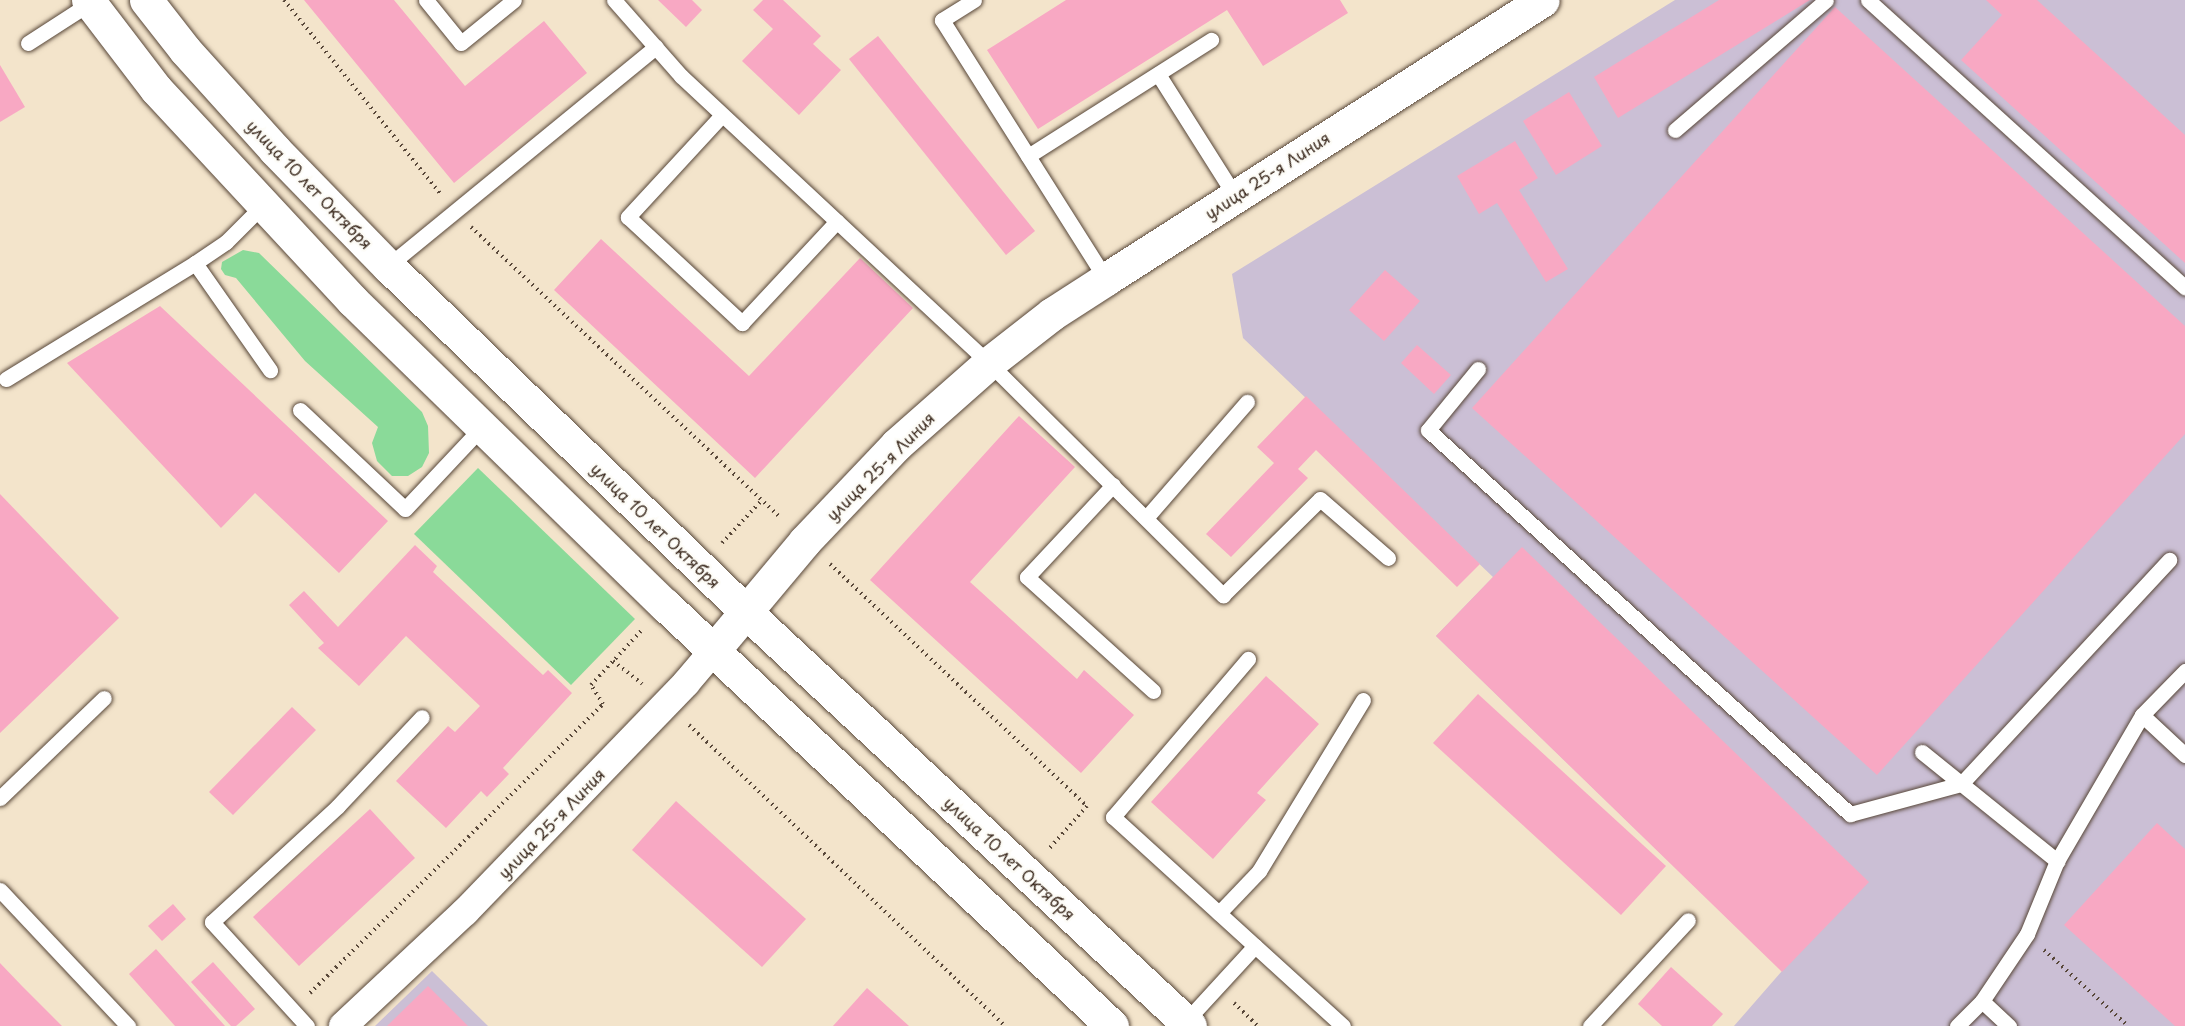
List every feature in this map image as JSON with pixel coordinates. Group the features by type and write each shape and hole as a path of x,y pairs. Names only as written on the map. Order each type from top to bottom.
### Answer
{"main road":[{"name":"улица 10 лет Октября","path":"146,0 186,50 275,150 388,266 746,612 1188,1024"},
{"name":"улица 25-я Линия","path":"713,651 805,541 896,445 989,363 1052,314 1235,196 1510,9 1543,0"},
{"path":"89,1 156,89 353,301 713,651 1112,1026"}],"street":[{"name":"улица 25-я Линия","path":"343,1026 465,912 667,704 713,651"}],"lane":[{"path":"426,0 461,43 514,0"},
{"path":"614,0 681,76 989,363 1223,595 1320,499 1388,558"},
{"path":"974,0 942,20 1106,279"},
{"path":"1676,130 1826,0"},
{"path":"1868,0 2185,287"},
{"path":"28,43 89,1"},
{"path":"1028,156 1211,40"},
{"path":"388,266 656,47"},
{"path":"1158,74 1235,196"},
{"path":"723,115 628,217 742,323 837,221"},
{"path":"6,379 195,263 226,242 263,206"},
{"path":"195,263 270,370"},
{"path":"1478,369 1428,430 1850,814 1961,784 2169,560"},
{"path":"1146,518 1247,402"},
{"path":"300,410 405,509 482,427"},
{"path":"1113,485 1027,577 1153,691"},
{"path":"1248,659 1113,817 1343,1026"},
{"path":"1958,1026 1982,1001 2027,934 2057,861 2142,716 2185,671"},
{"path":"0,798 104,698"},
{"path":"1219,913 1259,871 1363,700"},
{"path":"2142,716 2185,755"},
{"path":"307,1026 212,922 338,806 422,717"},
{"path":"1922,752 2057,861"},
{"path":"0,890 128,1026"},
{"path":"1590,1026 1688,920"},
{"path":"1188,1024 1255,946"},
{"path":"1982,1001 2009,1026"}],"path":[{"path":"284,0 455,212 1087,806 1045,853"},
{"path":"613,661 667,704 1005,1026"},
{"path":"293,1010 603,704"},
{"path":"2027,934 2128,1026"},
{"path":"1217,988 1258,1026"}],"shaded area":[{"path":"1675,0 2185,0 2185,1026 1734,1026 1782,971 1436,636 1493,577 1243,338 1232,274"},
{"path":"432,971 488,1026 375,1026"}],"green space":[{"path":"243,250 259,253 422,412 428,426 429,453 422,467 408,476 392,476 377,461 372,443 378,427 305,361 236,278 225,275 221,269 222,262"},
{"path":"478,468 635,619 571,685 414,534"}],"building":[{"path":"304,0 394,0 465,86 544,21 587,73 454,183"},
{"path":"658,0 692,0 702,10 686,27"},
{"path":"763,0 783,0 821,36 813,44 841,70 799,115 742,61 773,29 753,10"},
{"path":"1066,0 1340,0 1348,13 1263,66 1227,10 1038,129 987,50"},
{"path":"1719,0 1810,0 1618,118 1594,77"},
{"path":"1986,0 2037,0 2185,135 2185,263 1961,60 2002,15"},
{"path":"1835,7 2185,326 2185,434 1877,775 1472,408"},
{"path":"878,36 1035,231 1006,255 849,59"},
{"path":"0,65 25,107 0,122"},
{"path":"1569,92 1602,146 1556,175 1523,121"},
{"path":"1515,141 1538,178 1519,190 1568,269 1546,282 1497,203 1479,214 1457,176"},
{"path":"601,239 749,376 860,258 913,308 755,478 554,290"},
{"path":"1385,270 1420,301 1384,341 1349,310"},
{"path":"160,306 388,521 339,573 255,493 221,528 67,363"},
{"path":"1417,345 1451,375 1434,394 1401,363"},
{"path":"1306,396 1480,564 1457,587 1316,450 1298,469 1308,478 1231,557 1206,534 1274,463 1257,447"},
{"path":"1019,416 1075,467 970,582 1077,679 1084,670 1134,715 1081,773 870,580"},
{"path":"0,494 119,618 0,733"},
{"path":"415,545 437,566 433,572 543,675 548,670 572,693 503,768 509,774 487,797 481,791 446,828 396,781 448,726 455,732 480,706 406,636 359,686 318,648 324,643 289,605 304,591 338,627"},
{"path":"1522,547 1869,882 1782,972 1436,636"},
{"path":"1266,676 1319,724 1257,793 1266,800 1213,859 1151,802"},
{"path":"1478,694 1666,866 1621,915 1433,743"},
{"path":"292,707 316,730 233,815 209,792"},
{"path":"676,801 806,919 762,967 632,850"},
{"path":"370,809 415,858 299,966 253,917"},
{"path":"2157,823 2185,849 2185,1026 2175,1026 2064,925"},
{"path":"173,904 186,919 162,941 148,926"},
{"path":"156,949 225,1026 175,1026 129,974"},
{"path":"213,962 255,1009 236,1026 231,1026 191,982"},
{"path":"0,963 22,986 62,1026 0,1026"},
{"path":"1671,967 1723,1014 1712,1026 1662,1026 1638,1004"},
{"path":"428,986 468,1026 387,1026"},
{"path":"867,988 909,1026 833,1026"}]}
